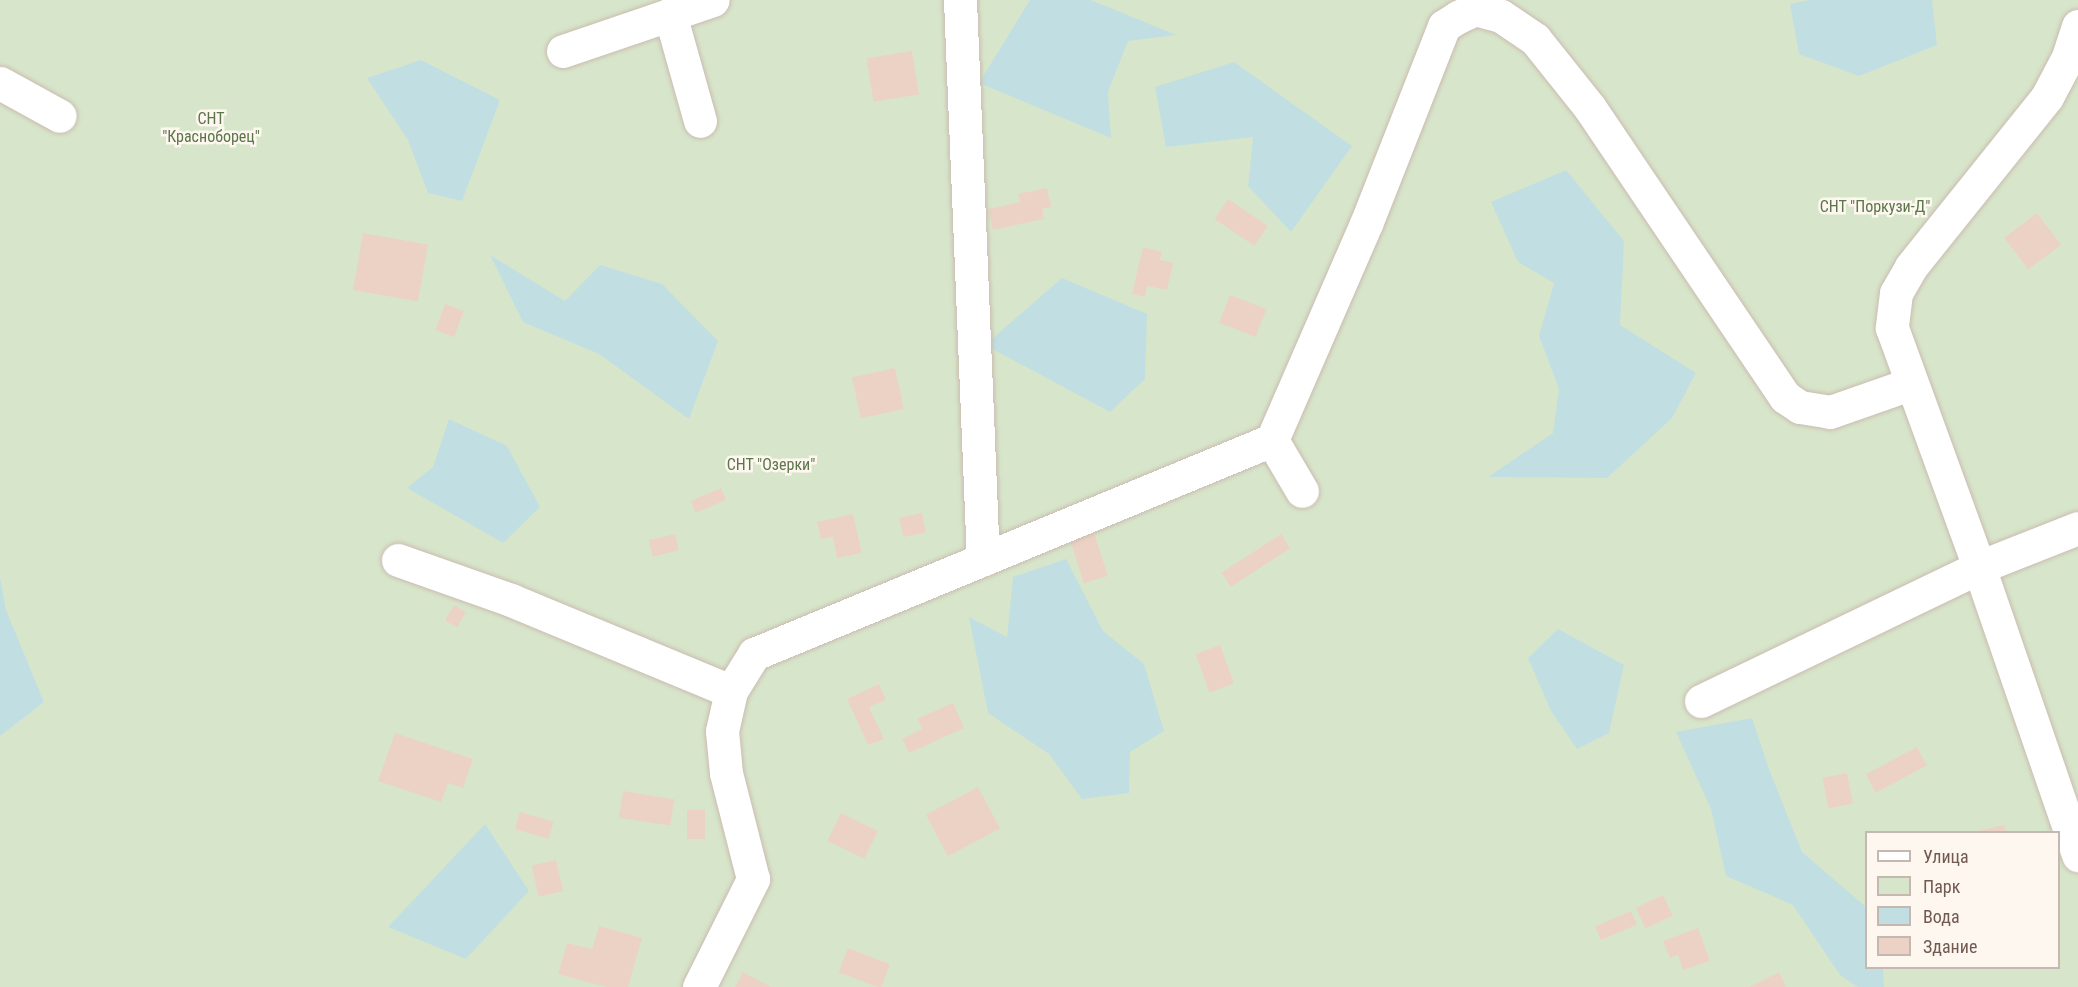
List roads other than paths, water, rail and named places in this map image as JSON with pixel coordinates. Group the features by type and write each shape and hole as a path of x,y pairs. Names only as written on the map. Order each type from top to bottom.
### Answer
{"street":[{"path":"563,51 713,0"},
{"path":"960,0 983,560"},
{"path":"699,987 753,879 726,773 723,731 731,691 754,654 1272,440 1366,225 1444,26 1472,5 1501,16 1535,39 1590,108 1785,397 1800,407 1830,412 1911,384"},
{"path":"670,15 700,121"},
{"path":"2078,26 2067,59 2047,97 1911,267 1896,293 1892,328 1979,567 2078,855"},
{"path":"0,83 60,116"},
{"path":"1272,440 1302,490"},
{"path":"1701,701 1979,567 2078,528"},
{"path":"398,560 511,600 731,691"}],"water":[{"path":"1030,0 1091,0 1176,35 1128,41 1108,92 1111,138 979,83"},
{"path":"1810,0 1932,0 1937,45 1859,76 1799,54 1790,4"},
{"path":"421,60 500,100 462,201 428,193 408,140 367,78"},
{"path":"1234,62 1352,146 1291,232 1248,186 1253,137 1166,147 1155,87"},
{"path":"1566,170 1624,241 1620,325 1696,373 1672,418 1607,478 1488,477 1553,433 1559,389 1539,336 1554,283 1518,262 1491,202"},
{"path":"490,255 565,301 600,265 662,284 718,341 689,419 599,354 523,322"},
{"path":"1062,278 1147,314 1145,379 1110,412 985,345"},
{"path":"449,419 507,446 540,507 503,543 407,488 433,467"},
{"path":"1066,559 1103,631 1144,664 1164,731 1130,752 1129,793 1082,799 1049,754 988,713 969,617 1007,637 1013,577"},
{"path":"0,577 6,610 44,702 0,736"},
{"path":"1558,629 1624,665 1609,733 1577,749 1551,711 1528,658"},
{"path":"1752,718 1769,769 1802,852 1865,906 1865,969 1883,969 1884,987 1858,987 1840,975 1793,905 1726,876 1711,809 1676,732"},
{"path":"485,824 529,891 466,959 388,927"}],"park label":[{"name":"СНТ \"Красноборец\"","path":"211,128"},
{"name":"СНТ \"Поркузи-Д\"","path":"1875,207"},
{"name":"СНТ \"Озерки\"","path":"771,465"}]}
